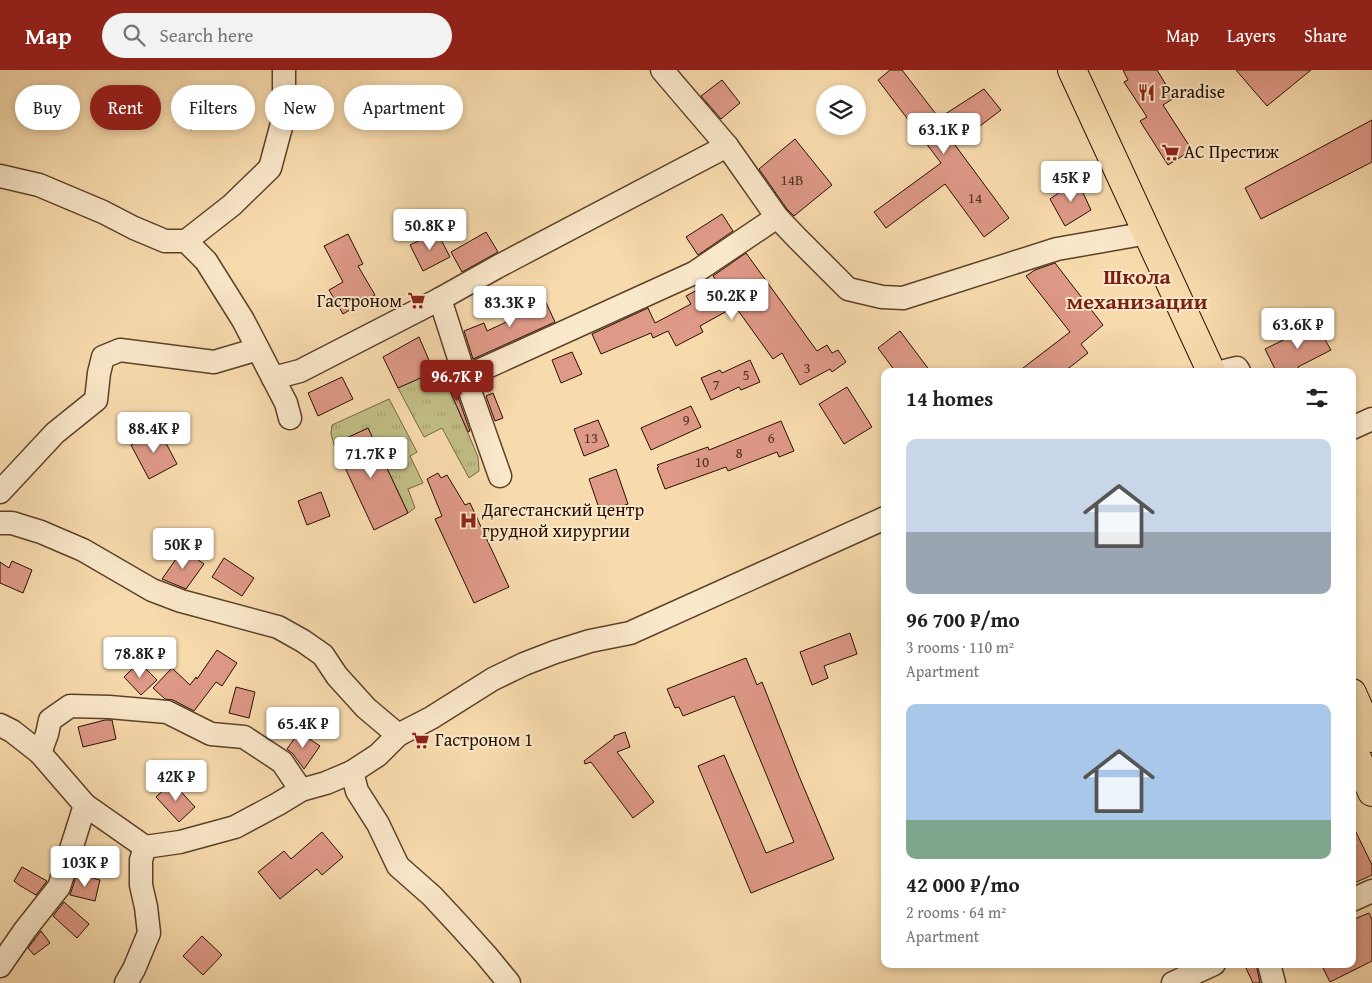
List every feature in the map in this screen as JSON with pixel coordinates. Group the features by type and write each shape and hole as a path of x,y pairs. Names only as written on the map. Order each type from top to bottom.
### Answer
{"main road":[{"path":"1056,70 1209,368"},
{"path":"1072,70 1140,235 1192,368"},
{"path":"1356,702 1372,738"},
{"path":"1356,756 1372,792"}],"street":[{"path":"186,242 232,205 270,168 284,116 284,70"},
{"path":"662,70 727,146 777,217 848,289 882,297 903,298 1058,249 1140,235"},
{"path":"273,378 300,370 440,299 727,146"},
{"path":"0,176 39,185 103,212 164,241 186,242 206,261 243,320 286,403 290,418"},
{"path":"465,377 694,273 777,217"},
{"path":"440,299 500,476"},
{"path":"0,492 55,434 96,400 103,357 120,350 214,362 258,349"},
{"path":"1356,426 1372,419"},
{"path":"0,725 12,731 40,753 85,804 145,847 180,842 235,827 301,790 326,783 352,772 378,755 398,735 431,718 493,679 524,664 590,641 630,633 881,520"},
{"path":"0,523 12,523 41,532 83,550 152,590 278,627 323,655 337,676 366,708 398,735"},
{"path":"40,753 50,720 70,706 167,712 211,734 244,737 282,762 301,790"},
{"path":"352,772 357,791 378,824 398,866 432,896 509,983"},
{"path":"0,966 25,930 60,887 85,804"},
{"path":"126,983 150,932 141,886 141,860 145,847"},
{"path":"1356,898 1372,891"},
{"path":"1173,983 1205,968"},
{"path":"1270,968 1274,983"}],"green space":[{"path":"441,368 478,457 479,471 469,478 442,428 424,437 398,388"},
{"path":"389,399 417,452 410,456 423,483 408,489 415,508 408,513 368,428 334,444 331,434 332,425"}],"building":[{"path":"890,70 902,70 939,118 984,89 1001,110 955,145 1009,218 984,237 945,184 886,228 874,212 941,163 878,80"},
{"path":"1123,70 1157,70 1174,98 1163,105 1192,150 1168,165 1140,121 1147,117 1124,82 1128,80"},
{"path":"1236,70 1311,70 1267,106"},
{"path":"722,80 740,103 721,119 701,96"},
{"path":"1372,120 1372,162 1261,219 1245,188"},
{"path":"795,139 832,185 794,216 759,169"},
{"path":"1077,180 1091,210 1065,226 1050,199"},
{"path":"722,214 733,231 698,255 686,237"},
{"path":"437,232 450,257 423,271 410,245"},
{"path":"486,232 498,252 462,272 451,252"},
{"path":"348,234 363,264 358,266 375,295 343,314 329,290 343,282 324,246"},
{"path":"746,253 817,351 827,345 832,353 838,350 846,362 832,372 830,369 800,385 782,353 773,359 729,298 723,302 727,311 700,326 703,332 676,346 668,331 653,338 651,333 601,354 592,334 648,308 655,323 691,304 686,296 716,280 713,276"},
{"path":"1055,263 1103,325 1081,344 1088,353 1069,368 1023,368 1070,332 1026,276 1035,270"},
{"path":"543,296 555,322 473,359 464,331 484,323 487,331 519,316 516,308"},
{"path":"1316,324 1331,350 1298,368 1274,368 1265,349"},
{"path":"900,331 928,368 893,368 878,348"},
{"path":"419,337 434,372 398,388 383,357"},
{"path":"572,352 582,374 561,383 552,360"},
{"path":"750,360 760,382 741,390 739,387 711,400 701,378 720,370 722,373"},
{"path":"342,377 353,399 318,416 308,393"},
{"path":"452,380 470,431 468,432 446,382"},
{"path":"847,387 872,427 844,444 819,404"},
{"path":"493,393 503,418 495,421 486,396"},
{"path":"691,406 701,427 651,450 641,428"},
{"path":"598,420 609,446 584,456 574,429"},
{"path":"781,421 794,451 779,457 777,452 728,471 726,467 665,489 657,465 708,447 709,450"},
{"path":"368,428 408,513 374,530 334,444"},
{"path":"159,430 177,464 149,479 131,445"},
{"path":"616,469 628,504 601,514 589,479"},
{"path":"438,473 441,478 447,475 465,505 470,503 509,587 474,603 435,519 442,516 427,479"},
{"path":"321,492 330,516 307,525 298,501"},
{"path":"183,549 204,564 186,589 162,579"},
{"path":"224,558 254,578 242,596 212,577"},
{"path":"12,561 32,570 23,593 0,583 0,562 9,568"},
{"path":"850,633 857,654 824,666 828,678 812,685 800,652"},
{"path":"217,650 237,663 222,686 216,682 194,711 173,700 165,699 153,688 172,668 190,685 196,677 197,679"},
{"path":"746,658 757,685 762,682 834,859 751,893 698,766 724,755 766,853 794,842 734,696 683,716 679,707 675,708 667,689"},
{"path":"139,662 157,680 141,695 124,677"},
{"path":"236,687 255,692 249,718 229,713"},
{"path":"112,720 116,739 83,747 78,727"},
{"path":"299,732 320,746 304,769 287,749"},
{"path":"625,732 630,747 617,752 654,802 633,818 591,762 585,764 584,761 614,738 614,736"},
{"path":"172,782 195,807 179,822 156,797"},
{"path":"322,832 343,857 322,875 317,869 280,899 258,872 284,851 291,859"},
{"path":"1356,832 1372,865 1372,875 1356,882"},
{"path":"22,867 47,881 36,895 14,881"},
{"path":"77,874 100,880 95,901 70,895"},
{"path":"64,902 89,924 77,938 53,916"},
{"path":"1369,913 1372,919 1372,961 1330,982 1323,968 1356,968 1356,918"},
{"path":"41,931 50,943 34,955 28,948"},
{"path":"202,936 222,955 203,975 183,956"},
{"path":"1246,968 1257,968 1260,983 1253,983"}],"place":[{"name":"Paradise","path":"1147,92"},
{"name":"АС Престиж","path":"1170,152"},
{"name":"Гастроном","path":"416,301"},
{"name":"Дагестанский центр грудной хирургии","path":"468,520"},
{"name":"Гастроном 1","path":"421,740"}],"district":[{"name":"Школа механизации","path":"1137,289"}]}
